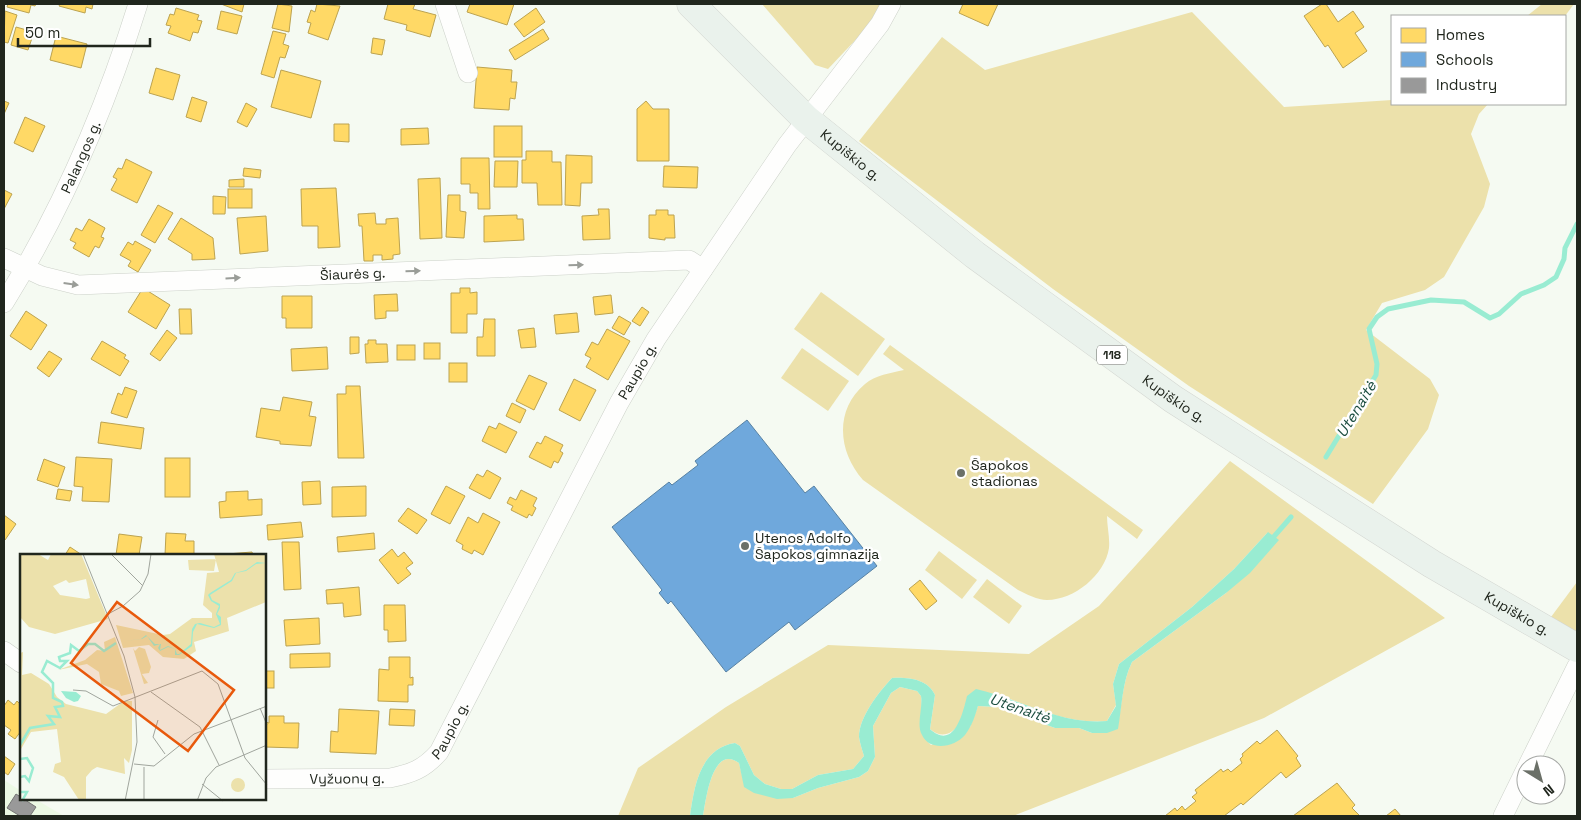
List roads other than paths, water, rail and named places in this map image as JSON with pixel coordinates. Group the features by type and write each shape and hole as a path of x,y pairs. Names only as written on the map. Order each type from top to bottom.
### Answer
{"main road":[{"name":"Kupiškio g.","path":"691,4 806,119 975,255 1173,399 1432,564 1577,648"}],"street":[{"name":"Palangos g.","path":"4,303 25,269 91,137 116,74 138,4"},
{"path":"445,4 468,73"},
{"name":"Paupio g.","path":"428,764 446,741 619,403 656,339 806,119 880,24 891,4"},
{"name":"Šiaurės g.","path":"4,258 25,269 60,282 78,285 689,260 703,269"},
{"path":"4,651 20,662"},
{"path":"1533,755 1577,666"},
{"name":"Vyžuonų g.","path":"266,779 390,778 406,775 428,764"},
{"path":"1503,816 1516,789"}],"water":[{"path":"1268,532 1279,540 1250,573 1226,593 1132,662 1124,686 1118,729 1107,733 1092,733 1079,728 1055,728 999,707 978,706 971,725 961,739 949,745 936,746 926,740 920,731 921,696 917,691 900,687 891,693 873,726 875,757 868,771 859,777 818,788 793,798 777,799 754,793 744,787 739,763 730,759 722,761 712,776 703,816 690,816 701,770 714,752 723,746 735,743 740,746 754,775 765,784 781,789 792,789 818,775 853,769 864,756 859,737 862,721 876,698 892,678 917,680 928,685 935,695 930,729 938,735 945,736 956,727 967,696 976,689 1056,715 1090,721 1107,721 1116,706 1113,684 1119,664 1192,607 1234,569"}],"waterway":[{"name":"Utenaitė","path":"1326,457 1376,375 1377,364 1369,329 1377,317 1388,309 1431,300 1464,302 1490,318 1499,314 1521,294 1544,285 1556,277 1564,259 1565,248 1577,224"},
{"name":"Utenaitė","path":"1270,541 1291,517"}],"place":[{"name":"Šapokos stadionas","path":"961,473"},
{"name":"Utenos Adolfo Šapokos gimnazija","path":"745,546"}]}
